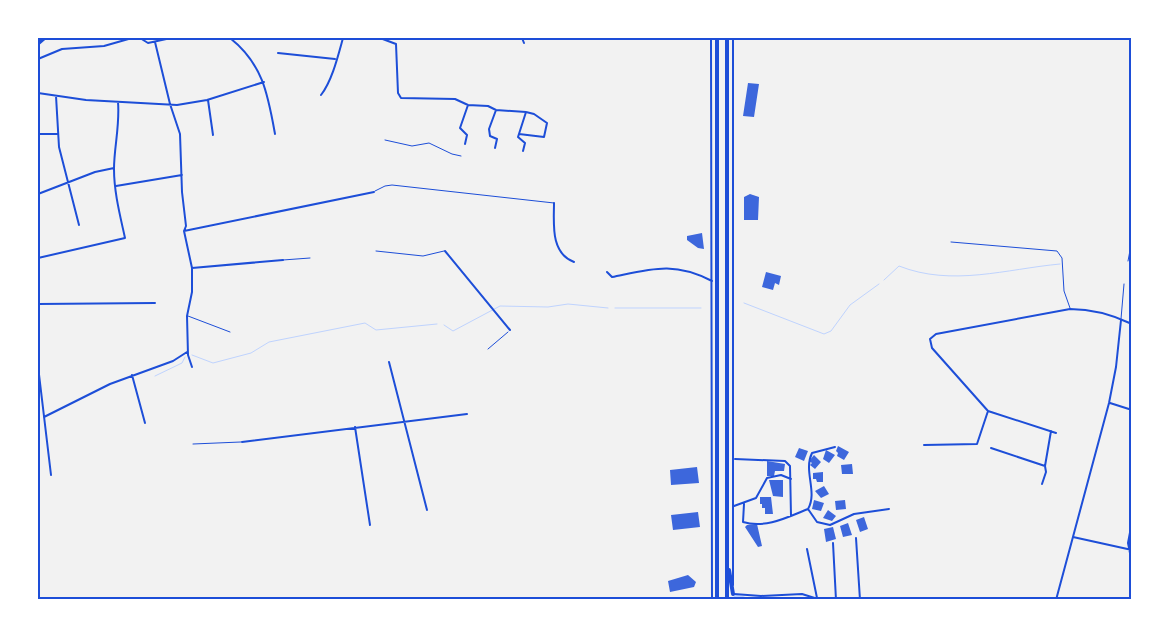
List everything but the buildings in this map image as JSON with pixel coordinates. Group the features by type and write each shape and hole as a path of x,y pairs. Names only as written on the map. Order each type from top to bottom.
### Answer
{"highway":[{"path":"717,38 718,600"},
{"path":"726,38 727,600"},
{"path":"727,558 733,594"}],"main road":[{"path":"38,44 45,38"}],"street":[{"path":"38,59 62,49 104,46 132,38 140,38 148,43 171,38"},
{"path":"230,38 250,60 264,82 276,134"},
{"path":"321,95 330,84 335,59 343,38"},
{"path":"380,38 396,44 398,94 401,98 455,99 468,105 488,106 496,110 526,112 547,121 545,135 542,137 519,134"},
{"path":"522,38 524,43"},
{"path":"711,38 712,600"},
{"path":"733,38 735,459 733,600"},
{"path":"155,42 170,104 180,134 186,226 184,231 192,268 192,292 187,316 188,352 192,367"},
{"path":"278,53 335,59"},
{"path":"38,93 118,102 170,104 207,100 264,82"},
{"path":"56,96 57,134 68,184 80,224"},
{"path":"207,100 214,135"},
{"path":"38,258 125,238 114,168 119,132 118,102"},
{"path":"465,144 468,135 460,128 468,105"},
{"path":"495,148 497,139 490,136 489,132 496,110"},
{"path":"523,151 525,143 520,141 519,134 526,112"},
{"path":"38,134 57,134"},
{"path":"38,194 95,172 114,168"},
{"path":"116,186 182,175"},
{"path":"184,231 374,192"},
{"path":"554,203 555,243 566,258 574,262"},
{"path":"445,251 510,330"},
{"path":"192,268 283,260"},
{"path":"608,272 612,277 662,267 671,267 691,271 712,280"},
{"path":"38,304 155,303"},
{"path":"1056,433 988,411 929,344 930,339 936,334 1070,309 1088,309 1132,324"},
{"path":"1056,600 1109,403 1116,367 1121,320"},
{"path":"44,417 132,375 174,360 188,352"},
{"path":"389,362 427,510"},
{"path":"38,366 51,475"},
{"path":"132,375 145,423"},
{"path":"1109,403 1132,410"},
{"path":"924,445 977,444 988,411"},
{"path":"242,442 404,420 467,414"},
{"path":"356,427 370,525"},
{"path":"1042,484 1046,472 1045,466 1051,431"},
{"path":"744,504 744,522 759,525 808,509 812,498 807,463 809,458 816,451 835,447"},
{"path":"991,448 1045,466"},
{"path":"735,459 764,458 785,461 790,466 791,516"},
{"path":"734,506 744,504 761,493 767,478 781,475 791,479"},
{"path":"808,509 817,522 830,525 854,514 889,509"},
{"path":"1132,522 1130,550 1132,563"},
{"path":"1073,537 1130,550"},
{"path":"856,538 860,600"},
{"path":"833,543 836,600"},
{"path":"807,549 817,598"},
{"path":"733,594 769,596 802,594 821,600"},
{"path":"768,600 769,596"}],"lane":[{"path":"385,140 412,146 429,143 452,154 461,156"},
{"path":"374,192 385,186 392,185 554,203"},
{"path":"1128,261 1132,240"},
{"path":"951,242 1057,251 1060,254 1064,291 1070,309"},
{"path":"376,251 423,256 445,251"},
{"path":"283,260 310,258"},
{"path":"1121,320 1124,284"},
{"path":"187,316 230,332"},
{"path":"193,444 242,442"}],"path":[{"path":"488,349 510,330"}],"waterway":[{"path":"884,280 899,266 919,272 959,276 1060,264"},
{"path":"744,303 824,334 831,331 850,305 879,284"},
{"path":"444,325 453,331 500,306 548,307 568,304 608,308"},
{"path":"615,308 701,308"},
{"path":"192,355 213,363 251,353 269,342 365,323 376,330 437,324"},
{"path":"155,376 182,363 185,357"},
{"path":"737,599 742,600"}]}
